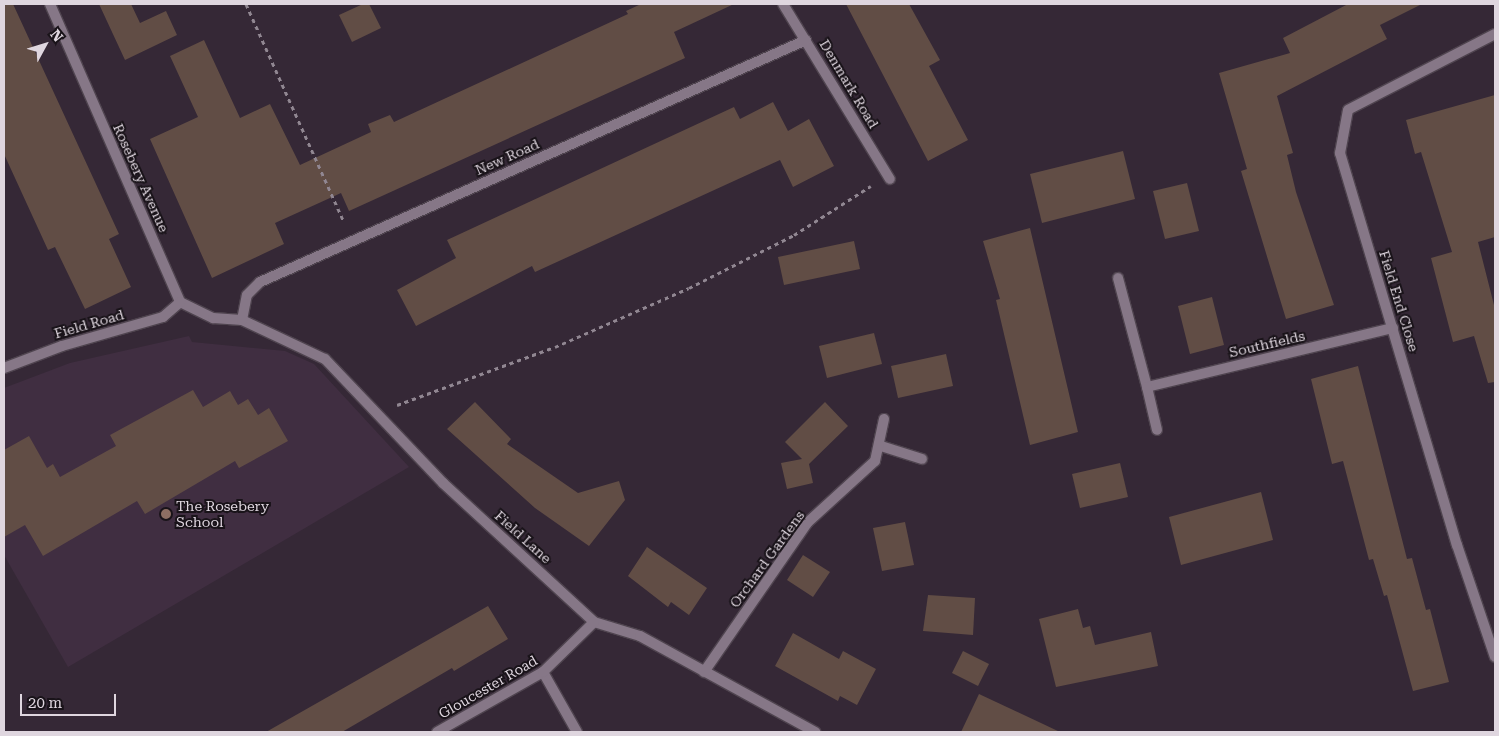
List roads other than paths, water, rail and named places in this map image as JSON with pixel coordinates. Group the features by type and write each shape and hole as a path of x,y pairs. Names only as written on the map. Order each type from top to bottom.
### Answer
{"street":[{"name":"Rosebery Avenue","path":"50,4 180,302"},
{"name":"Denmark Road","path":"784,4 889,177"},
{"name":"Field End Close","path":"1495,34 1348,110 1340,153 1495,658"},
{"name":"New Road","path":"242,320 247,295 260,282 806,40"},
{"path":"1118,278 1147,387 1156,430"},
{"path":"180,302 212,318 242,320"},
{"name":"Field Road","path":"4,368 62,346 163,317 180,302"},
{"name":"Field Lane","path":"242,320 324,358 381,414 444,483 594,622 640,636 815,732"},
{"name":"Southfields","path":"1147,387 1393,328"},
{"name":"Orchard Gardens","path":"704,672 808,523 875,461 881,446 884,418"},
{"path":"881,446 922,459"},
{"name":"Gloucester Road","path":"437,732 544,672 594,622"},
{"path":"544,672 577,732"}],"place":[{"name":"The Rosebery School","path":"166,514"}]}
